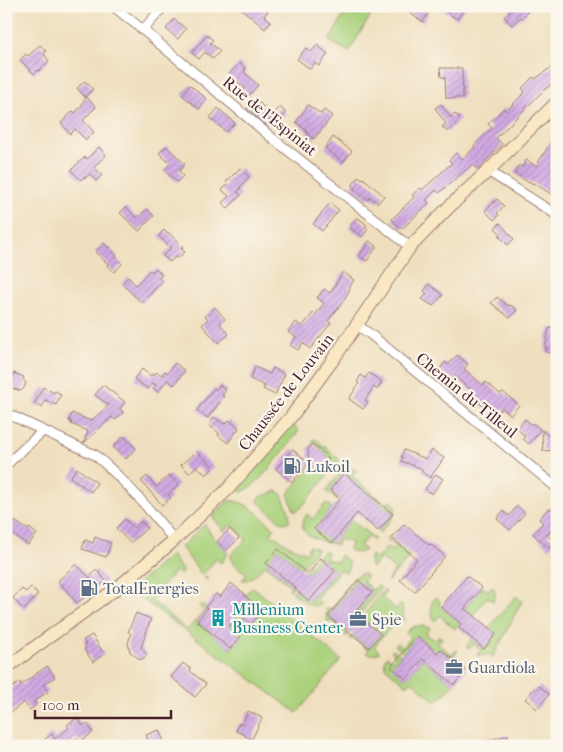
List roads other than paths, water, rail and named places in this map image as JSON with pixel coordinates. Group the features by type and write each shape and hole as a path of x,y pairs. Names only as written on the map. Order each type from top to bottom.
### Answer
{"main road":[{"name":"Chaussée de Louvain","path":"6,668 117,588 174,540 228,489 258,456 332,361 410,246 557,102"}],"street":[{"name":"Rue de l'Espiniat","path":"113,6 271,137 410,246"},
{"path":"143,30 164,6"},
{"path":"488,171 557,215"},
{"name":"Chemin du Tilleul","path":"357,325 557,488"},
{"path":"6,413 95,455 107,465 155,516 174,540"},
{"path":"6,465 43,431"}],"place":[{"name":"Lukoil","path":"292,466"},
{"name":"TotalEnergies","path":"89,588"},
{"name":"Millenium Business Center","path":"218,618"},
{"name":"Spie","path":"358,619"},
{"name":"Guardiola","path":"454,667"}]}
